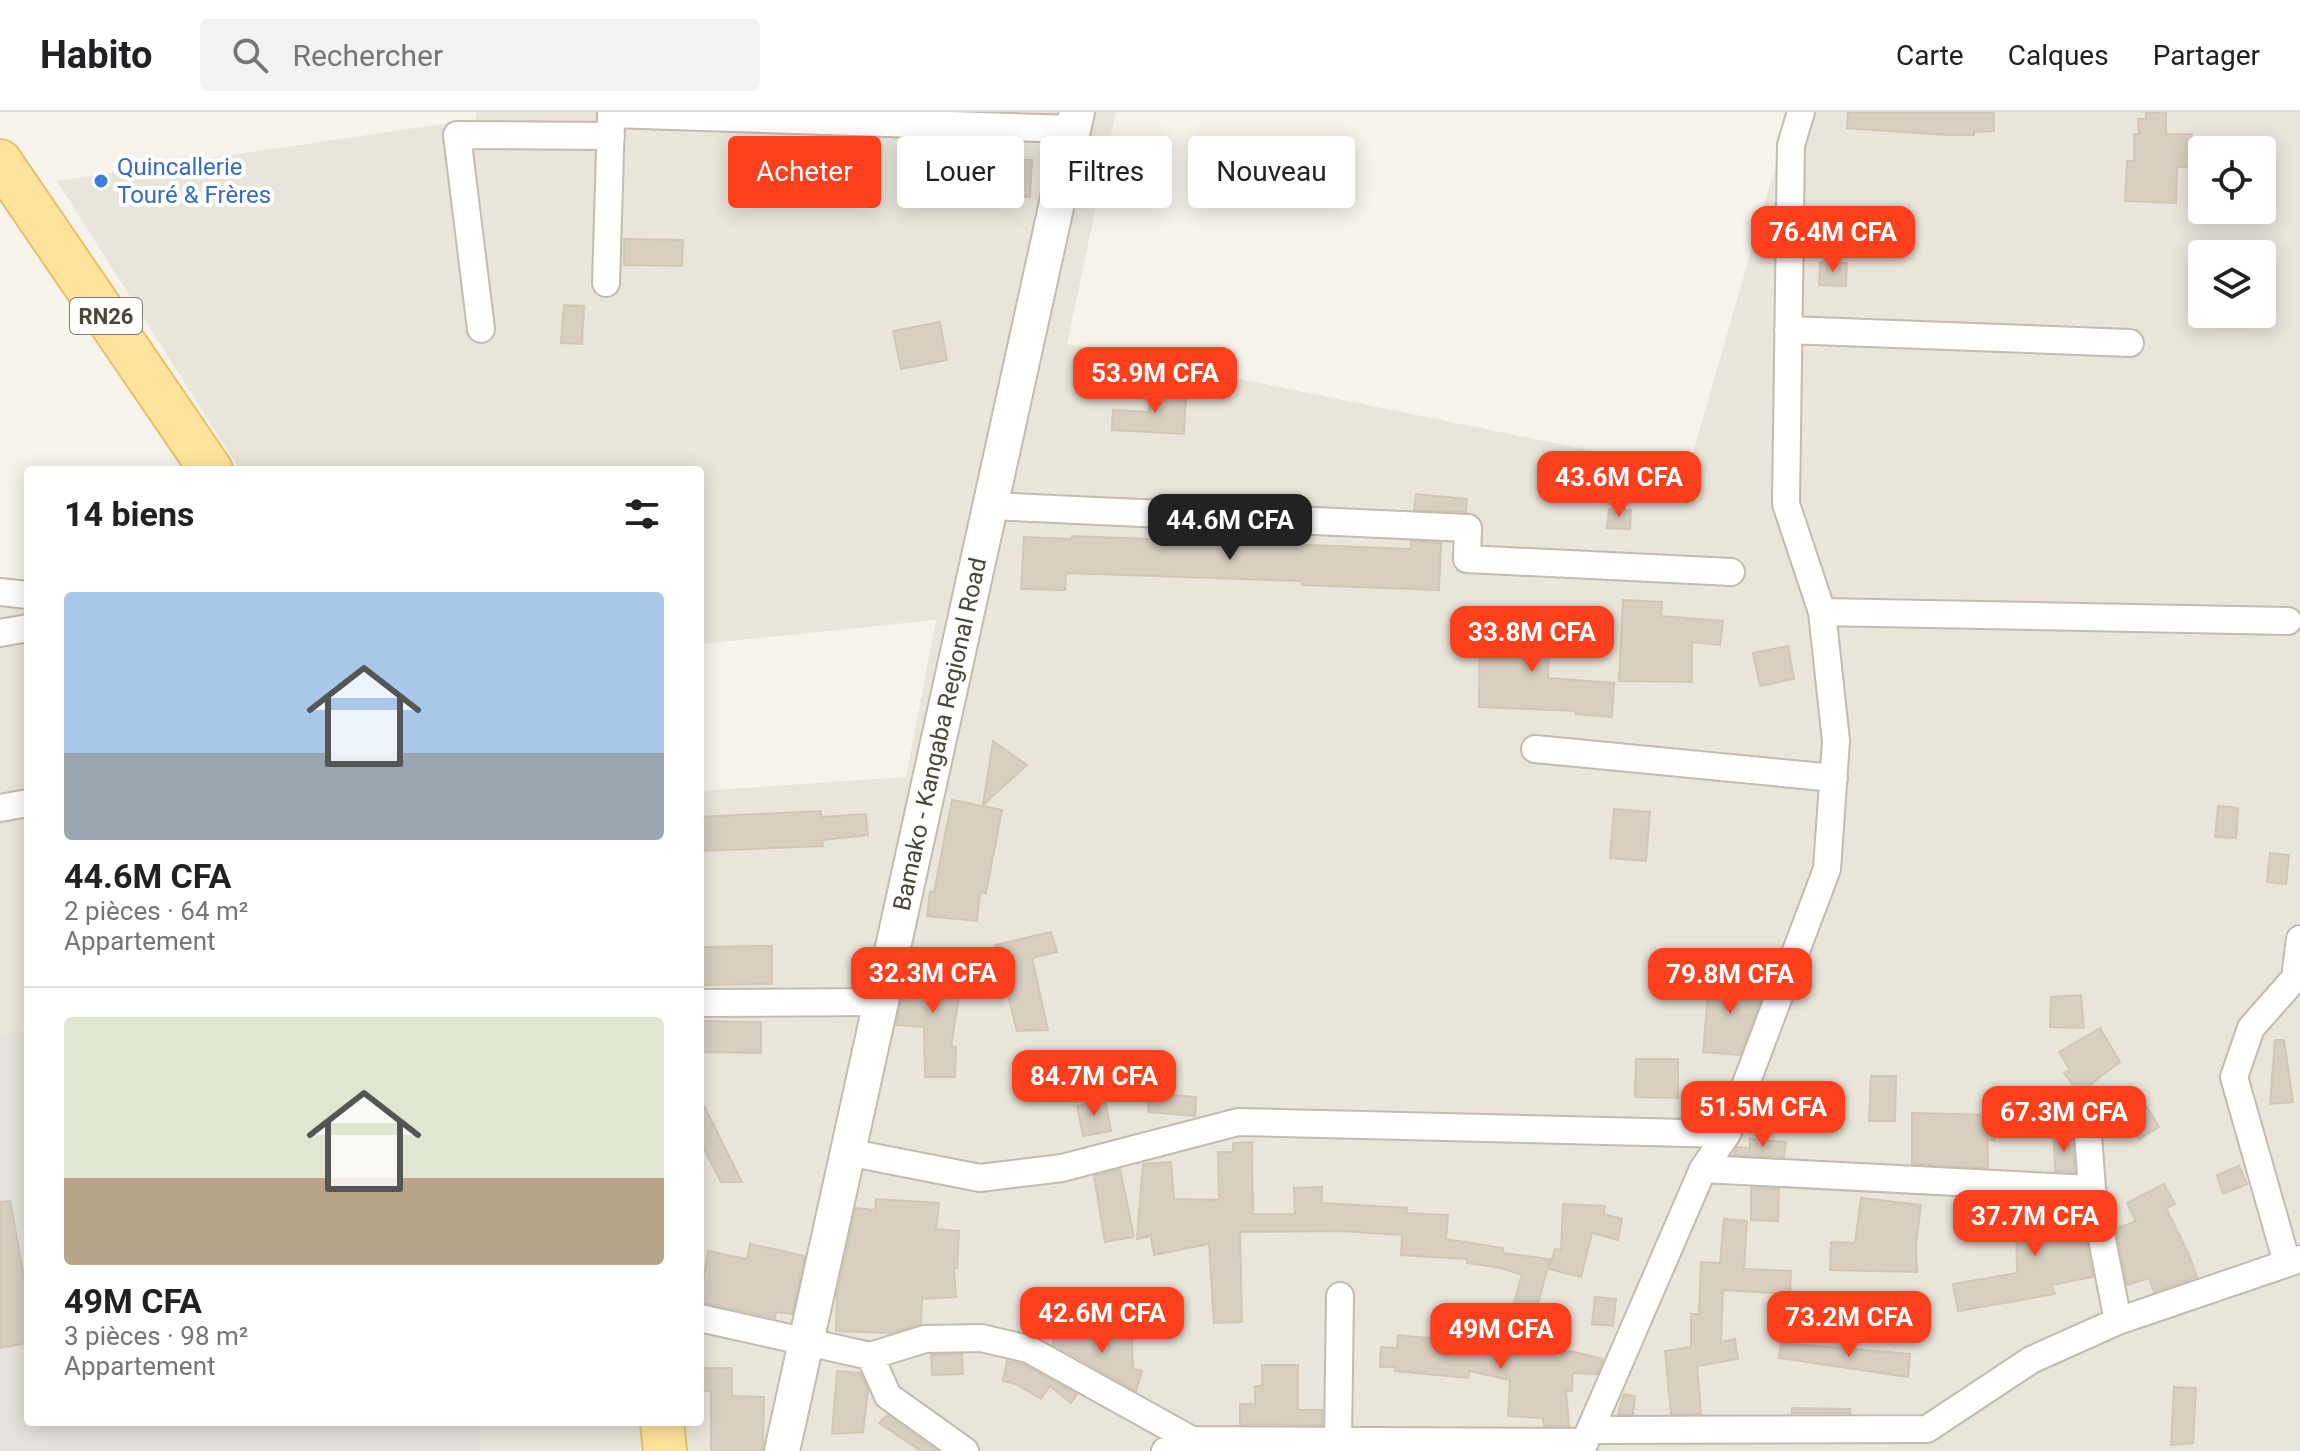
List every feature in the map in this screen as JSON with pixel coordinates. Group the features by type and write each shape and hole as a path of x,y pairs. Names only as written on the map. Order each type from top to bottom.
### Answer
{"main road":[{"name":"RN26","path":"0,161 208,466"},
{"path":"662,1426 665,1451"}],"street":[{"path":"1585,1441 1703,1169 1727,1134 1827,869 1836,741 1822,612 1786,504 1791,145 1801,112"},
{"path":"481,329 457,135 611,121 1075,120"},
{"name":"Bamako - Kangaba Regional Road","path":"782,1451 1075,120"},
{"path":"606,283 611,121"},
{"path":"1788,330 2130,343"},
{"path":"989,506 1468,528 1467,559 1731,572"},
{"path":"0,592 24,595"},
{"path":"1822,612 2288,621"},
{"path":"0,633 24,629"},
{"path":"1535,749 1834,778"},
{"path":"0,808 24,804"},
{"path":"1165,1451 1198,1445 1338,1441 1920,1440 2031,1360 2118,1321 2293,1261 2234,1077 2251,1028 2295,978 2300,939"},
{"path":"704,1003 880,1002"},
{"path":"2087,1121 2092,1189 2118,1321"},
{"path":"847,1152 980,1178 1062,1168 1238,1122 1727,1134"},
{"path":"1703,1169 2092,1189"},
{"path":"1338,1441 1340,1296"},
{"path":"704,1319 870,1356 925,1339 981,1338 1028,1349 1198,1445"},
{"path":"870,1356 888,1396 965,1451"}],"shaded area":[{"path":"476,112 1116,112 1111,136 1040,136 1040,208 1096,208 1067,344 1688,470 1791,112 2300,112 2300,1451 481,1451 483,1426 704,1426 704,791 906,777 936,620 704,644 704,466 237,466 57,181 476,119"},
{"path":"0,583 24,586 24,1032 0,1035"},
{"path":"24,1032 24,1426 483,1426 481,1451 0,1451 0,1035"}],"building":[{"path":"1848,112 1994,112 1994,131 1945,135 1847,128"},
{"path":"2146,112 2166,112 2166,134 2192,134 2188,136 2188,167 2177,167 2176,203 2125,201 2127,161 2134,161 2134,134 2139,134 2138,119 2146,119"},
{"path":"1024,160 1032,160 1030,197 1024,197"},
{"path":"624,239 683,240 682,266 624,265"},
{"path":"1820,262 1847,263 1846,286 1819,285"},
{"path":"564,305 584,306 582,344 561,343"},
{"path":"940,322 947,360 901,369 893,331"},
{"path":"1150,392 1186,393 1184,434 1112,430 1113,410 1149,412"},
{"path":"1416,494 1467,499 1466,512 1414,510"},
{"path":"1609,509 1631,510 1630,529 1607,528"},
{"path":"1072,536 1411,549 1411,541 1441,543 1439,590 1302,585 1302,581 1066,573 1065,590 1021,589 1024,537 1072,539"},
{"path":"1623,600 1662,602 1661,616 1723,621 1720,645 1692,642 1692,682 1619,681"},
{"path":"1480,621 1550,624 1548,678 1614,683 1612,717 1575,714 1576,711 1479,707"},
{"path":"1788,646 1794,679 1760,686 1753,653"},
{"path":"993,741 1027,765 983,805"},
{"path":"952,800 1002,810 986,893 980,892 977,921 927,916"},
{"path":"2218,806 2238,808 2236,838 2215,837"},
{"path":"1614,809 1650,812 1646,861 1610,858"},
{"path":"821,811 821,817 866,814 868,835 822,840 823,846 704,851 704,817"},
{"path":"2270,853 2289,855 2286,884 2267,882"},
{"path":"1051,932 1057,952 1032,958 1048,1030 1017,1031 995,945"},
{"path":"772,946 772,984 704,985 704,947"},
{"path":"910,964 963,972 951,1046 956,1047 955,1077 925,1077 924,1027 896,1025"},
{"path":"1709,982 1766,986 1740,1055 1703,1052"},
{"path":"2081,995 2084,1028 2050,1027 2051,997"},
{"path":"704,1021 761,1022 761,1053 704,1052"},
{"path":"2100,1028 2120,1062 2079,1093 2064,1073 2070,1070 2059,1052"},
{"path":"2275,1040 2284,1040 2293,1102 2270,1104"},
{"path":"1636,1059 1678,1059 1678,1098 1635,1097"},
{"path":"1871,1076 1896,1076 1895,1121 1869,1121"},
{"path":"1149,1093 1196,1097 1195,1116 1148,1112"},
{"path":"1105,1100 1111,1131 1083,1136 1077,1106"},
{"path":"2145,1104 2159,1127 2139,1139 2125,1116"},
{"path":"704,1106 742,1182 721,1182 704,1149"},
{"path":"1912,1113 1995,1115 1994,1140 1988,1140 1988,1168 1912,1164"},
{"path":"2067,1131 2072,1137 2075,1172 2055,1171 2054,1142"},
{"path":"1750,1139 1786,1142 1784,1157 1734,1155 1737,1147 1750,1148"},
{"path":"1252,1142 1253,1214 1295,1214 1294,1188 1322,1187 1322,1203 1407,1208 1406,1213 1448,1215 1446,1239 1503,1248 1503,1253 1550,1259 1534,1318 1510,1316 1522,1275 1467,1263 1467,1259 1401,1255 1402,1235 1340,1231 1240,1232 1242,1322 1214,1323 1209,1244 1154,1255 1151,1236 1137,1239 1143,1164 1171,1162 1174,1199 1219,1200 1218,1152 1233,1152 1233,1143"},
{"path":"2239,1166 2247,1184 2223,1194 2217,1175"},
{"path":"1120,1169 1134,1237 1105,1242 1094,1176"},
{"path":"2164,1184 2175,1204 2166,1208 2197,1277 2154,1292 2149,1278 2127,1285 2116,1229 2136,1221 2127,1203"},
{"path":"1751,1188 1779,1189 1778,1221 1751,1220"},
{"path":"1861,1198 1921,1205 1916,1243 1917,1272 1830,1270 1831,1242 1855,1243"},
{"path":"876,1199 939,1203 936,1229 959,1231 957,1268 954,1268 956,1297 922,1299 921,1324 892,1333 836,1331 837,1294 856,1208 875,1210"},
{"path":"10,1201 24,1277 24,1344 0,1348 0,1202"},
{"path":"2026,1202 2079,1204 2093,1277 2051,1285 2055,1294 1958,1311 1953,1284 2017,1273 2016,1208 2026,1209"},
{"path":"1563,1204 1605,1206 1604,1214 1622,1219 1618,1240 1592,1233 1581,1277 1549,1269 1555,1249 1561,1250"},
{"path":"1724,1219 1747,1221 1744,1269 1791,1271 1790,1294 1723,1290 1721,1342 1735,1339 1738,1359 1697,1366 1701,1414 1671,1414 1665,1351 1691,1347 1691,1314 1699,1314 1701,1262 1720,1263"},
{"path":"750,1244 805,1256 792,1314 776,1312 775,1318 704,1303 708,1251 747,1259"},
{"path":"1595,1297 1616,1299 1613,1326 1592,1324"},
{"path":"1054,1330 1082,1332 1081,1338 1132,1336 1133,1369 1142,1371 1136,1391 1053,1344"},
{"path":"1505,1334 1528,1340 1525,1350 1575,1352 1603,1359 1597,1374 1573,1373 1572,1391 1566,1391 1569,1426 1544,1426 1543,1418 1508,1416 1510,1380 1469,1371 1468,1378 1380,1367 1381,1347 1397,1348 1398,1335 1447,1340 1446,1346 1501,1350"},
{"path":"1781,1343 1910,1354 1908,1377 1779,1358"},
{"path":"962,1354 963,1374 932,1375 931,1355"},
{"path":"1007,1361 1022,1364 1077,1394 1071,1403 1050,1386 1041,1399 1016,1384 1003,1381"},
{"path":"1262,1365 1298,1365 1298,1410 1322,1410 1322,1425 1240,1424 1240,1404 1255,1404 1255,1386 1262,1386"},
{"path":"704,1368 732,1368 732,1396 764,1397 763,1451 711,1451 711,1391 704,1391"},
{"path":"837,1371 860,1373 868,1390 863,1432 832,1434"},
{"path":"2174,1387 2196,1388 2193,1443 2171,1445"},
{"path":"1624,1394 1635,1396 1633,1414 1618,1414"},
{"path":"1792,1408 1850,1409 1850,1413 1792,1413"},
{"path":"887,1415 937,1451 921,1451 879,1423"}],"place":[{"name":"Quincallerie Touré & Frères","path":"101,181"}]}
